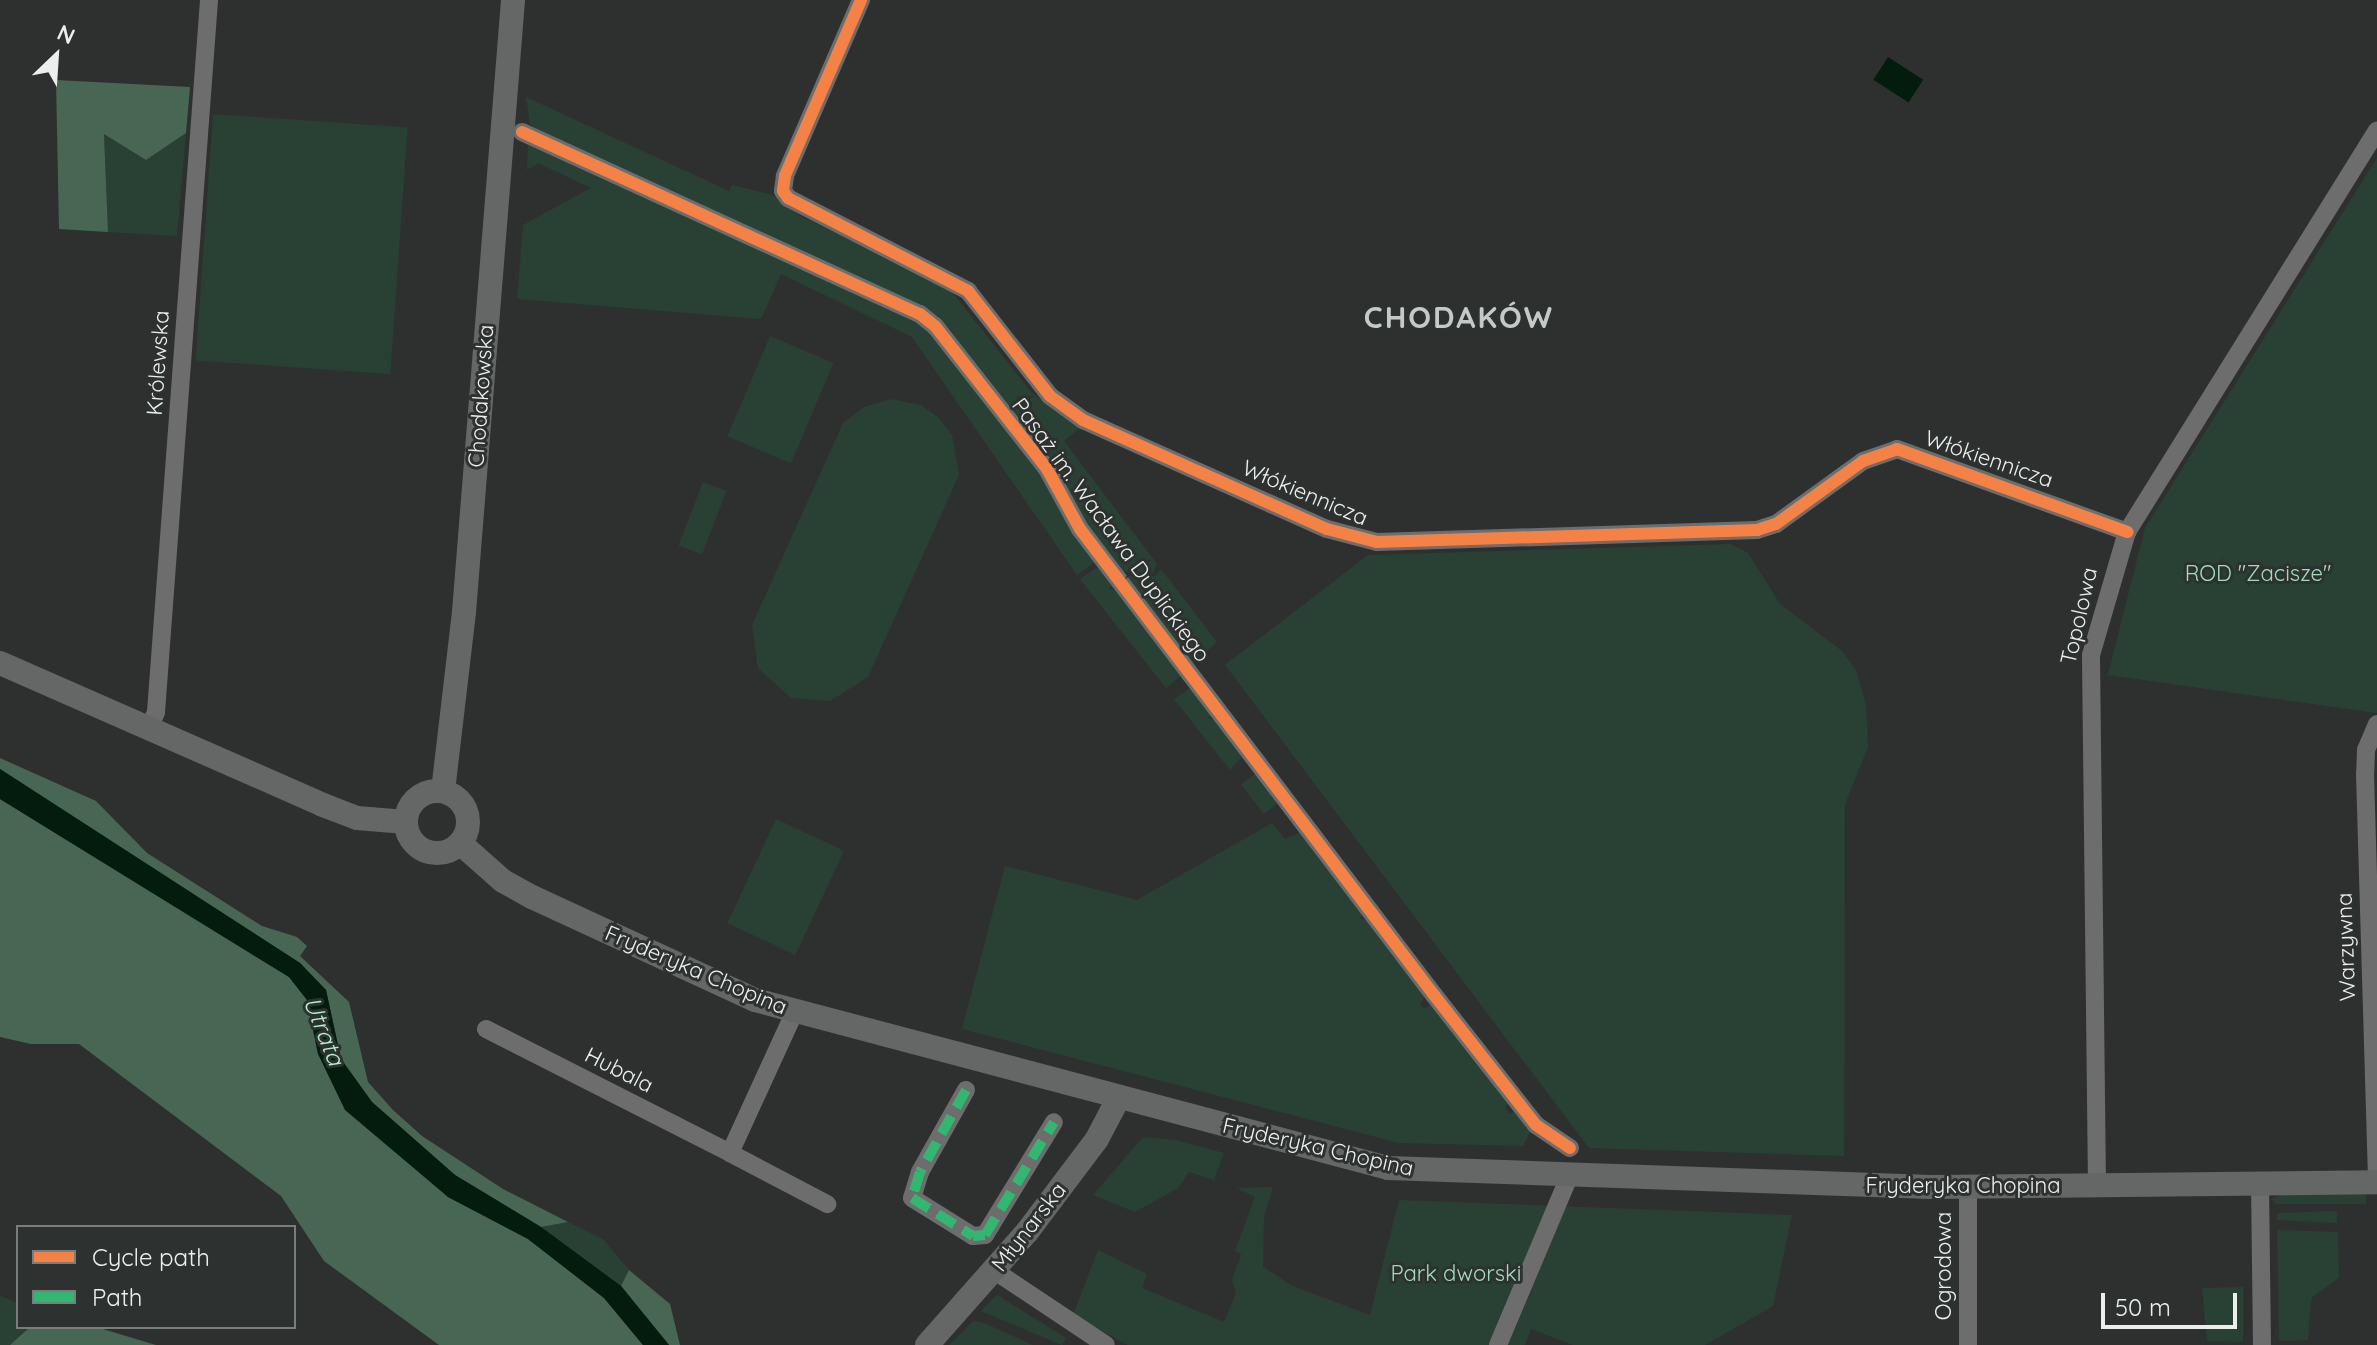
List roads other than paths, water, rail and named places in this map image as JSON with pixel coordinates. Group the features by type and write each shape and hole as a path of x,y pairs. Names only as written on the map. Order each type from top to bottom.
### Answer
{"main road":[{"name":"Chodakowska","path":"443,791 464,612 513,0"},
{"path":"0,663 323,805 357,818 406,822"},
{"path":"443,791 458,799 467,813 467,829 460,843 440,853 425,851 409,836 406,822 417,797 443,791"},
{"name":"Fryderyka Chopina","path":"460,843 503,881 532,897 717,984 794,1013 1388,1168 1569,1177 1968,1188 2377,1182"},
{"name":"Młynarska","path":"927,1345 995,1271 1097,1139 1118,1099"}],"street":[{"name":"Królewska","path":"149,728 156,712 209,0"},
{"name":"Włókiennicza","path":"861,0 785,176 783,191 788,198 968,291 1050,396 1083,420 1327,529 1377,542 1757,530 1776,524 1863,461 1897,449 2127,532"},
{"name":"Topolowa","path":"2097,1186 2089,673 2127,532 2377,131"},
{"name":"Pasaż im. Wacława Duplickiego","path":"522,132 920,314 935,326 1052,477 1102,559 1434,995 1536,1125 1570,1148"},
{"name":"Warzywna","path":"2377,724 2366,750 2365,774 2377,1172"},
{"path":"730,1153 794,1013"},
{"name":"Hubala","path":"486,1029 827,1204"},
{"path":"966,1090 920,1172 912,1198 973,1236 985,1235 1054,1122"},
{"path":"1498,1345 1569,1177"},
{"path":"2260,1183 2262,1345"},
{"name":"Ogrodowa","path":"1968,1188 1968,1345"},
{"path":"995,1271 1106,1345"}],"water":[{"path":"1888,57 1923,80 1909,103 1873,80"},
{"name":"Utrata","path":"0,769 300,963 326,990 341,1059 372,1102 455,1175 541,1227 621,1286 669,1345 643,1345 604,1298 528,1239 448,1197 345,1110 318,1054 307,1000 289,977 0,799"}],"district":[{"name":"CHODAKÓW","path":"1459,317"}],"park label":[{"name":"ROD \"Zacisze\"","path":"2258,574"},
{"name":"Park dworski","path":"1456,1274"}]}
